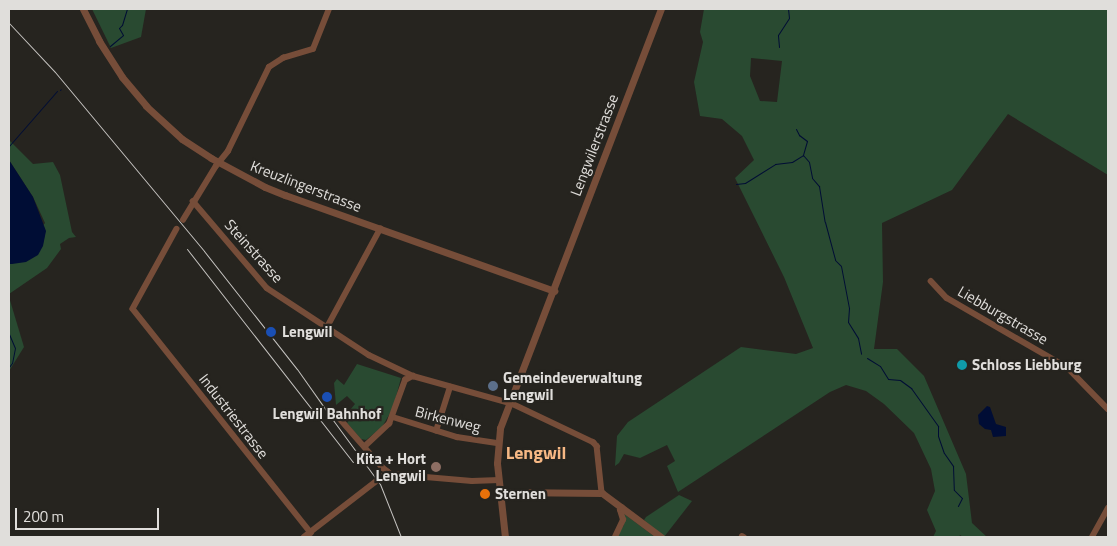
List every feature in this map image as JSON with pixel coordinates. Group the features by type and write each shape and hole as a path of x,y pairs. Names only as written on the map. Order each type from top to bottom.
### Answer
{"street":[{"name":"Kreuzlingerstrasse","path":"83,9 99,41 122,78 146,106 182,139 219,163 265,187 554,291"},
{"path":"183,220 193,201 228,151 269,67 283,58 313,49 329,9"},
{"name":"Lengwilerstrasse","path":"505,537 497,443 502,422 661,9"},
{"name":"Steinstrasse","path":"193,201 262,284 326,329 382,363 413,376 510,404 593,442 596,446 602,493"},
{"name":"Industriestrasse","path":"177,229 133,309 311,533"},
{"path":"326,329 380,229"},
{"name":"Liebburgstrasse","path":"931,281 947,298 1068,368 1108,409"},
{"path":"365,446 381,432 393,417 405,380 413,376"},
{"path":"436,431 450,387"},
{"path":"335,413 388,472 472,481 499,480"},
{"name":"Birkenweg","path":"393,417 457,437 497,443"},
{"path":"304,537 388,472"},
{"path":"501,492 602,493 661,537"},
{"path":"614,537 623,520 620,510 622,508"},
{"path":"1092,537 1108,508"}],"green space":[{"path":"92,9 146,9 141,37 111,48"},
{"path":"704,9 1108,9 1108,175 1008,114 952,190 882,223 883,282 874,349 897,349 924,376 966,474 972,523 987,537 963,537 960,535 959,537 933,537 936,531 927,510 935,491 931,469 914,433 884,404 866,391 846,385 830,392 678,492 667,466 675,461 667,445 640,458 624,454 615,466 617,436 628,422 741,347 796,354 813,348 784,277 735,178 754,160 742,136 722,119 700,116 694,82 703,42 700,32","holes":["751,58 782,61 777,102 760,101 750,76"]},
{"path":"9,140 33,164 53,162 60,175 72,232 76,237 69,238 60,244 61,249 47,268 9,294 9,264 12,264 45,223 33,197 9,160"},
{"path":"9,297 24,347 9,371"},
{"path":"357,364 401,378 393,408 382,427 366,440 361,439 347,423 354,413 350,410 355,404 347,396 336,405 334,383 337,379 344,385"},
{"path":"679,495 692,501 664,537 644,520"},
{"path":"623,513 655,537 616,537 624,525"}],"water":[{"path":"9,160 33,197 46,231 43,246 38,255 26,262 12,264 9,264"},
{"path":"987,406 990,407 996,424 1006,427 1006,436 993,437 991,430 985,429 979,424 978,415"}],"waterway":[{"path":"110,46 123,35 119,28 122,25 127,9"},
{"path":"779,47 778,35 789,18 788,9"},
{"path":"9,146 57,91"},
{"path":"796,129 799,135 807,141 803,155 809,162 812,178 819,186 825,222 835,260 841,266 849,308 848,322 858,338 861,354"},
{"path":"736,184 745,183 775,164 792,162 803,155"},
{"path":"9,334 15,348 12,363 9,367"},
{"path":"867,358 880,366 888,379 900,380 911,388 938,426 938,436 944,453 953,466 954,490 962,498 958,506"}],"railway":[{"path":"9,23 55,72 204,251 297,369 333,420"},
{"path":"187,249 353,462"},
{"path":"330,416 380,484 401,537"}],"place":[{"name":"Lengwil","path":"271,332"},
{"name":"Schloss Liebburg","path":"962,365"},
{"name":"Gemeindeverwaltung Lengwil","path":"493,386"},
{"name":"Lengwil Bahnhof","path":"327,397"},
{"name":"Kita + Hort Lengwil","path":"436,467"},
{"name":"Sternen","path":"485,494"}],"district":[{"name":"Lengwil","path":"536,453"}]}
